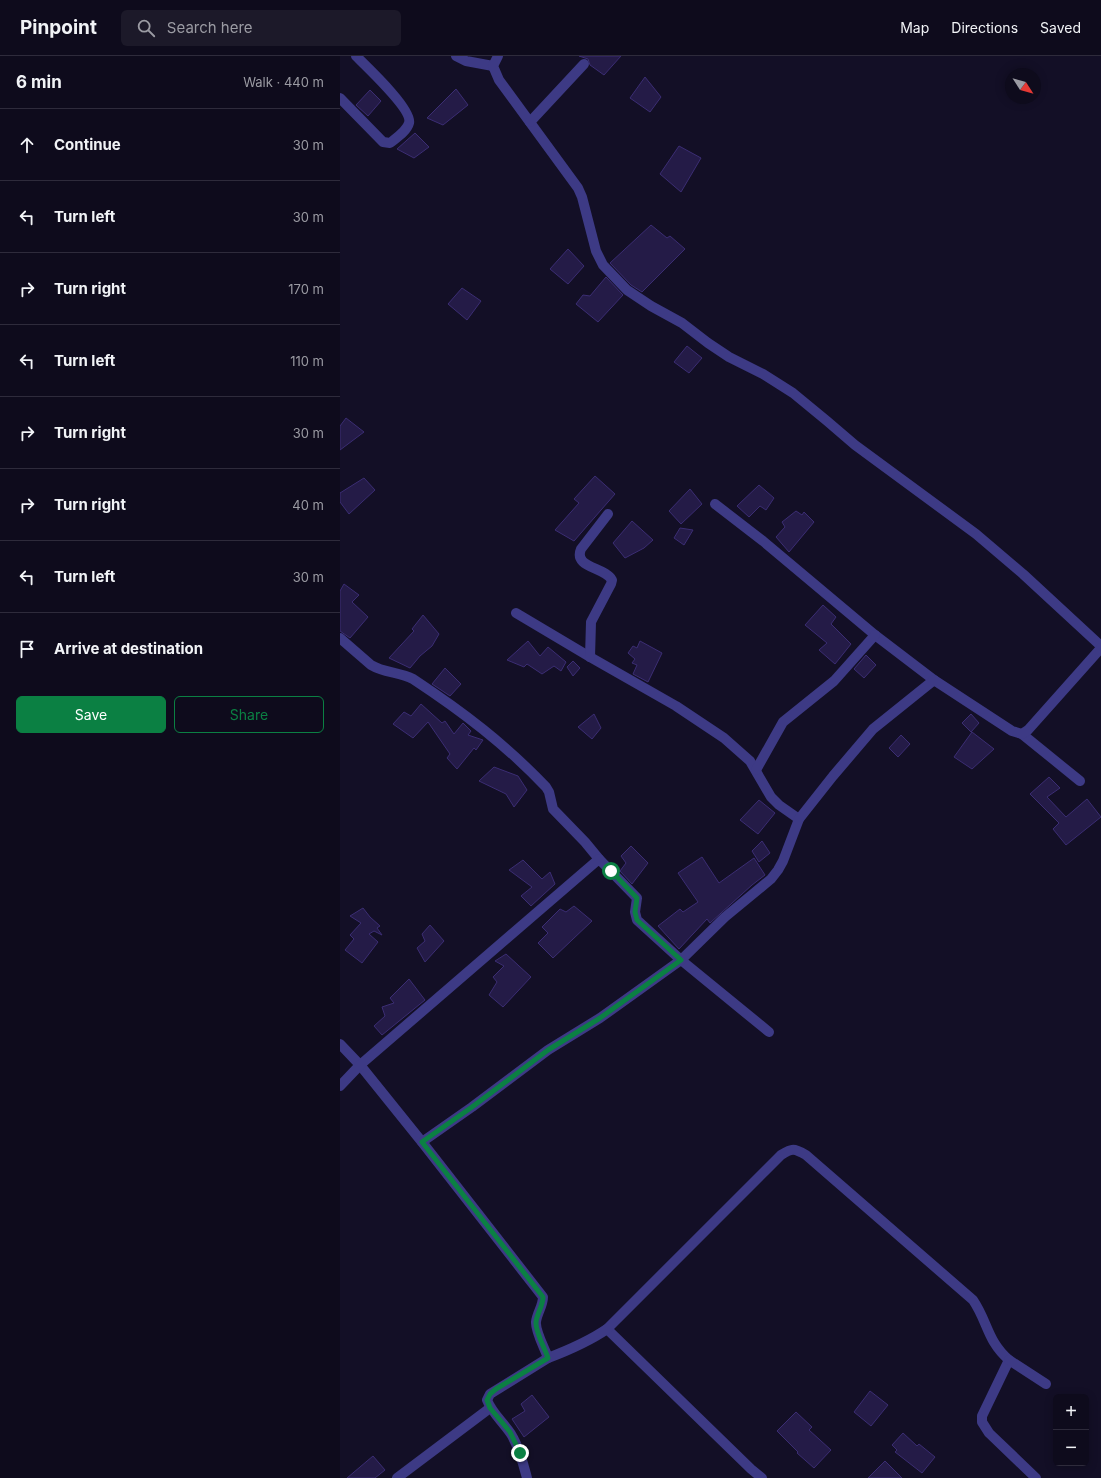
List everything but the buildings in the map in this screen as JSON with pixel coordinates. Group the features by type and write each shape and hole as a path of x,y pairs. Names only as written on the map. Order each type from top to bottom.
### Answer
{"street":[{"path":"340,98 382,142 390,143 409,124 410,118 405,110 386,86 356,56"},
{"path":"456,56 466,61 493,66"},
{"path":"498,56 493,66 499,80 580,192 596,251 603,265 627,290 651,306 682,323 708,344 763,374 793,393 855,445 976,534 1023,574 1101,647 1028,730 1022,734"},
{"path":"530,122 584,64"},
{"path":"715,504 763,541 875,635 934,680 1012,731 1022,734 1080,781"},
{"path":"590,658 591,622 612,584 612,580 607,575 583,562 579,553 608,514"},
{"path":"516,613 590,658 676,706 724,738 750,761 771,797 779,805 799,819"},
{"path":"756,770 783,722 834,681 875,635"},
{"path":"340,638 377,669 406,675 413,679 460,711 512,753 546,787 549,792 553,809 585,842 599,859 635,894 637,898 635,912 637,920 681,960 769,1032"},
{"path":"422,1142 472,1107 548,1050 600,1018 681,960 725,917 774,875 783,861 799,819 868,734 934,680"},
{"path":"340,1086 360,1065 599,859"},
{"path":"340,1044 360,1065 541,1293 543,1302 536,1321 537,1328 548,1358"},
{"path":"528,1478 516,1444 510,1432 490,1408 487,1400 490,1394 548,1358 579,1345 607,1329 781,1155 789,1150 796,1149 806,1155 973,1300 980,1310 991,1339 1001,1353 1009,1360 1046,1384"},
{"path":"607,1329 762,1478"},
{"path":"1009,1360 982,1416 982,1422 989,1433 1036,1478"},
{"path":"397,1478 490,1408"}],"route":[{"path":"520,1453 510,1432 490,1408 487,1400 490,1394 496,1389 548,1358 537,1328 536,1321 543,1302 543,1297 513,1256 473,1208 422,1142 472,1107 548,1050 600,1018 681,960 637,920 635,912 637,898 635,894 611,871"}]}
